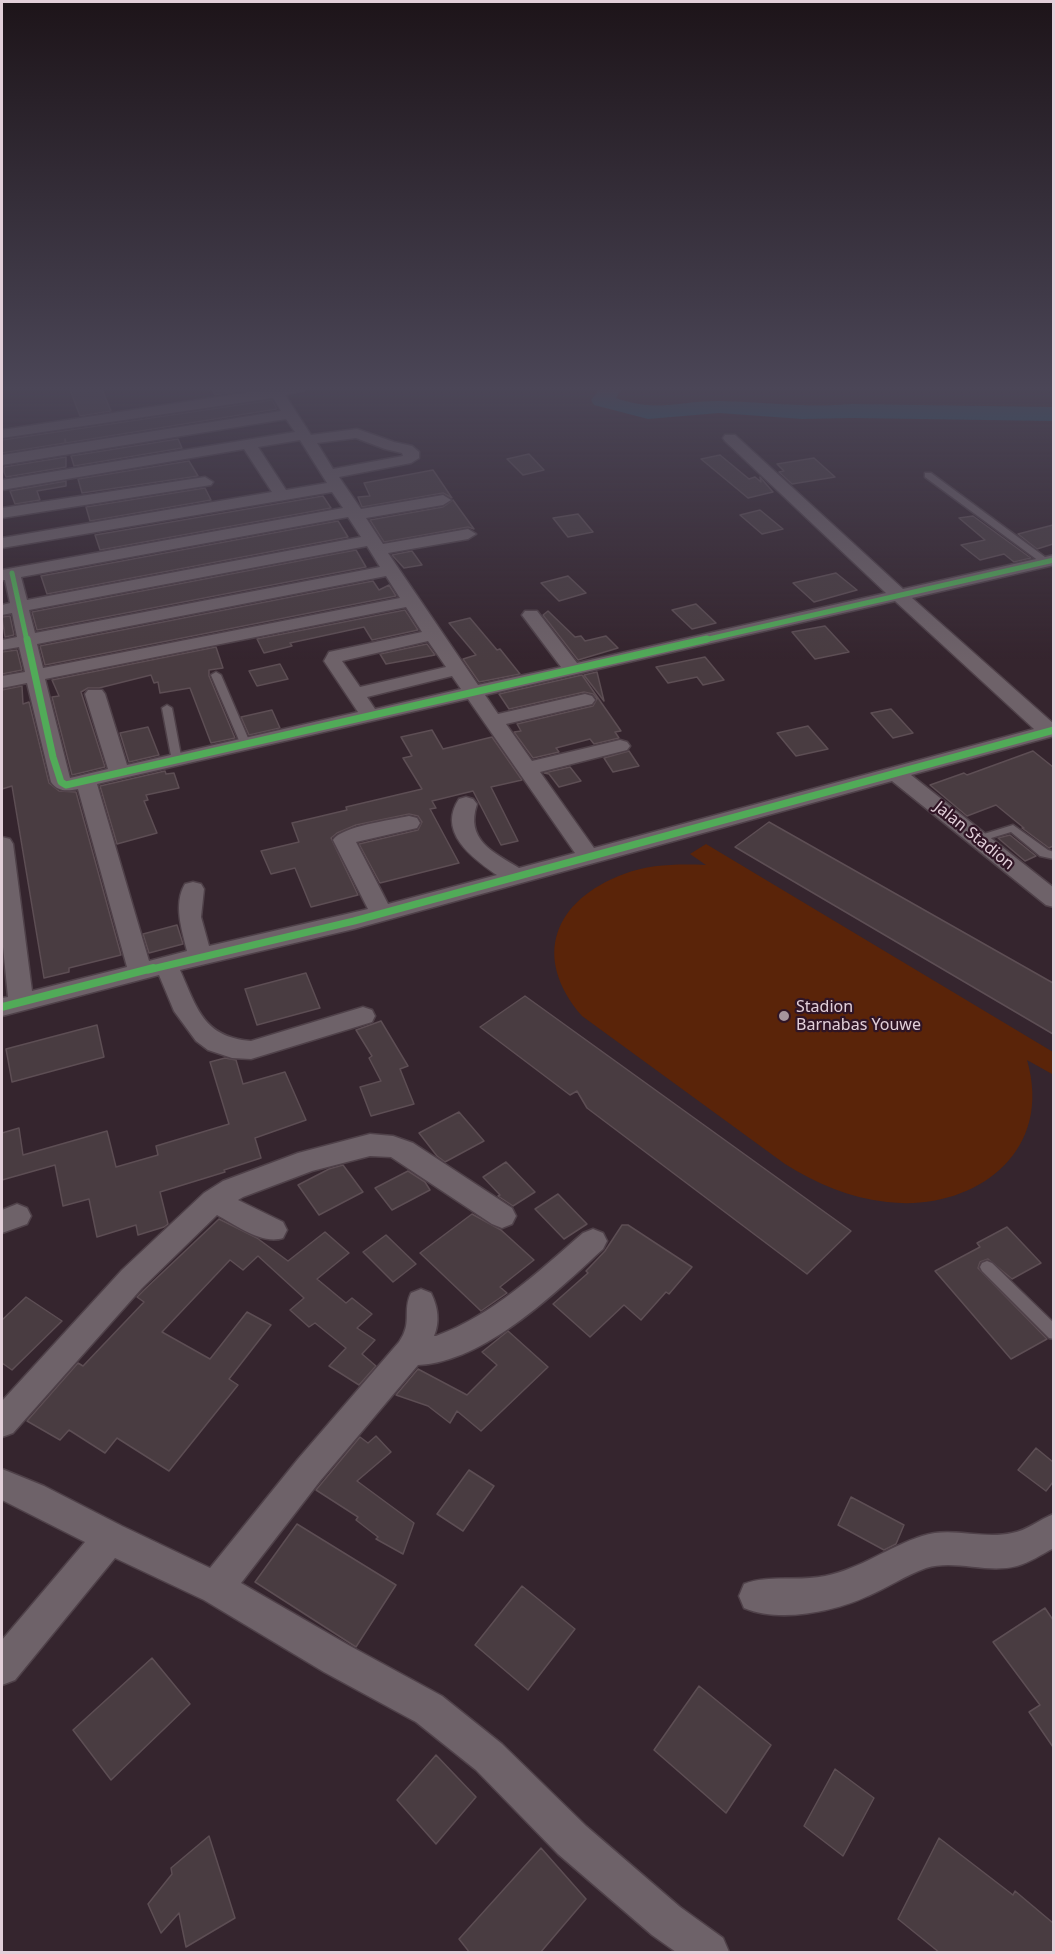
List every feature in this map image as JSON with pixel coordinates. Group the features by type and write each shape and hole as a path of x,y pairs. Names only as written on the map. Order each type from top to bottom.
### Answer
{"street":[{"path":"2,485 44,478"},
{"path":"65,478 83,530"},
{"path":"203,478 228,535"},
{"path":"271,478 282,496"},
{"path":"6,542 282,496 340,478"},
{"path":"772,478 1051,730"},
{"path":"333,480 433,635 476,693 588,856"},
{"path":"205,482 2,511 11,573 21,606 34,676 61,782 66,785 1049,561"},
{"path":"11,573 355,513 443,500"},
{"path":"2,610 167,579 375,545 468,534"},
{"path":"154,549 194,643"},
{"path":"2,645 392,570"},
{"path":"2,682 410,601"},
{"path":"531,615 574,670"},
{"path":"371,717 333,661 336,656 433,635"},
{"path":"356,694 459,669"},
{"path":"95,694 120,774"},
{"path":"494,721 585,700"},
{"path":"2,844 11,1004 381,914 1051,730"},
{"path":"526,768 620,746"},
{"name":"Jalan Stadion","path":"894,772 1053,900"},
{"path":"86,782 140,971"},
{"path":"466,804 460,816 462,831 484,856 515,876"},
{"path":"381,914 344,840 409,823"},
{"path":"193,889 190,917 201,957"},
{"path":"166,965 193,1024 204,1036 219,1046 234,1050 251,1050 363,1016"},
{"path":"2,1423 132,1280 214,1201 233,1189 308,1161 370,1145 393,1147 404,1151 502,1216"},
{"path":"214,1201 273,1230"},
{"path":"410,1352 435,1350 489,1324 538,1290 593,1241"},
{"path":"216,1588 309,1470 410,1352 422,1333 424,1320 421,1302"},
{"path":"2,1484 216,1588 337,1659 429,1709 489,1757 572,1840 666,1921 709,1953"},
{"path":"756,1596 804,1597 827,1593 856,1584 923,1552 950,1548 1016,1550 1053,1530"},
{"path":"2,1667 110,1538"}],"lane":[{"path":"932,478 1049,561"},
{"path":"216,675 246,745"},
{"path":"167,708 177,761"},
{"path":"978,839 1013,828 1044,853 1053,856"},
{"path":"987,1267 1053,1333"}],"shaded area":[{"path":"706,844 1053,1052 1052,1074 1027,1060 1032,1094 1028,1125 1017,1150 998,1171 975,1187 947,1198 918,1203 873,1200 834,1189 785,1164 582,1016 566,994 557,973 554,952 558,933 567,915 581,899 600,885 624,874 654,866 706,865 690,854"}],"building":[{"path":"83,478 183,478 82,493 78,479"},
{"path":"390,478 439,478 452,498 443,493 362,507 358,497 370,496 364,483"},
{"path":"724,478 756,478 761,482 761,478 773,492 748,498"},
{"path":"786,478 828,478 792,484"},
{"path":"66,481 66,486 37,491 40,500 15,504 10,491"},
{"path":"205,488 211,500 90,521 86,507"},
{"path":"323,496 331,508 100,550 95,535"},
{"path":"453,500 474,529 468,527 384,542 370,520 443,507"},
{"path":"760,510 783,529 762,534 740,515"},
{"path":"578,514 593,532 568,537 553,518"},
{"path":"973,516 1031,558 1014,562 1004,554 980,560 961,545 985,540 959,518"},
{"path":"338,521 348,537 47,594 41,576"},
{"path":"1053,525 1053,544 1037,549 1018,534"},
{"path":"356,550 366,567 37,630 32,612"},
{"path":"412,551 422,565 404,568 392,555"},
{"path":"836,573 857,590 814,602 793,583"},
{"path":"568,576 586,593 559,601 541,583"},
{"path":"373,581 379,590 389,585 396,596 45,665 40,646"},
{"path":"696,604 716,623 692,629 672,610"},
{"path":"405,610 418,630 372,640 364,627 290,643 292,646 264,653 257,639"},
{"path":"548,611 575,637 581,636 585,641 606,636 618,648 578,660 543,615"},
{"path":"10,616 14,635 5,637 2,617"},
{"path":"470,618 520,674 479,682 463,659 476,655 449,623"},
{"path":"825,626 849,652 815,659 792,632"},
{"path":"427,644 435,655 386,664 380,654"},
{"path":"216,647 223,668 209,670 209,676 235,738 211,743 190,688 160,693 158,682 154,683 151,675 99,688 88,688 81,692 105,767 72,775 52,697 59,696 52,680"},
{"path":"17,650 22,670 2,674 2,652"},
{"path":"705,657 724,680 703,685 697,677 668,683 656,667"},
{"path":"280,664 288,679 257,686 249,671"},
{"path":"597,672 604,701 584,675"},
{"path":"582,675 621,731 615,732 619,738 594,744 590,739 556,748 559,752 533,758 514,732 521,731 517,724 593,706 597,699 593,694 584,692 509,709 499,694"},
{"path":"22,686 23,704 29,702 49,783 59,791 76,792 121,955 69,968 69,972 44,978 12,786 2,789 2,690"},
{"path":"891,709 913,733 893,738 871,713"},
{"path":"272,710 280,728 249,735 241,717"},
{"path":"808,726 828,749 796,756 777,733"},
{"path":"148,727 159,755 129,762 120,733"},
{"path":"432,730 443,749 492,737 522,780 491,787 518,841 501,845 473,791 432,801 436,808 430,809 459,863 380,883 359,844 418,830 422,822 418,816 409,814 356,825 331,838 358,895 311,907 295,868 271,874 261,851 299,842 292,823 347,810 346,807 422,789 403,758 412,756 401,737"},
{"path":"629,751 639,766 613,772 604,758"},
{"path":"1033,751 1053,767 1053,846 1049,848 996,805 967,816 930,785 964,773 967,775"},
{"path":"570,767 581,781 559,787 549,774 544,773"},
{"path":"165,771 166,774 174,773 179,788 146,795 148,800 144,801 157,833 117,844 100,786"},
{"path":"769,822 1053,983 1053,1034 735,847"},
{"path":"1010,835 1036,856 1025,861 998,838"},
{"path":"177,925 183,944 149,953 143,934"},
{"path":"306,973 320,1008 257,1025 245,989"},
{"path":"525,996 851,1231 807,1274 587,1108 577,1091 570,1095 480,1027"},
{"path":"381,1021 408,1066 400,1069 414,1104 371,1116 360,1087 381,1081 369,1058 372,1056 356,1030"},
{"path":"97,1025 104,1057 12,1082 6,1049"},
{"path":"225,1058 236,1060 243,1084 285,1072 306,1120 255,1138 261,1158 160,1192 168,1224 164,1227 138,1235 136,1225 97,1237 89,1199 63,1206 55,1165 2,1180 2,1133 19,1128 23,1155 107,1131 116,1167 158,1155 156,1146 229,1124 210,1062"},
{"path":"459,1112 484,1141 445,1162 437,1156 419,1133"},
{"path":"506,1162 535,1192 513,1206 498,1196 500,1195 483,1177"},
{"path":"343,1165 363,1192 319,1215 298,1185 329,1169"},
{"path":"408,1171 425,1182 430,1190 392,1210 375,1188"},
{"path":"558,1194 587,1224 564,1239 535,1209"},
{"path":"472,1214 501,1230 534,1260 500,1287 507,1293 481,1311 420,1253"},
{"path":"219,1219 257,1238 288,1261 325,1232 349,1253 317,1279 346,1303 352,1298 372,1314 357,1328 375,1340 362,1354 376,1366 359,1385 329,1366 346,1348 315,1323 309,1327 290,1310 304,1298 258,1256 243,1270 230,1260 162,1332 210,1359 247,1312 271,1325 229,1379 238,1385 169,1471 117,1438 105,1453 69,1430 60,1440 27,1421 78,1363 83,1366 144,1302 137,1297"},
{"path":"622,1225 628,1225 692,1267 669,1294 666,1292 641,1320 624,1305 590,1337 553,1304 588,1273 586,1271 605,1251"},
{"path":"1007,1227 1041,1263 1012,1279 988,1259 980,1262 978,1268 1047,1339 1011,1359 935,1271 980,1247 977,1243"},
{"path":"386,1235 416,1264 393,1282 363,1252"},
{"path":"26,1297 62,1321 12,1370 2,1363 2,1320"},
{"path":"508,1331 548,1367 481,1431 457,1411 450,1423 428,1406 396,1395 418,1369 467,1395 497,1365 482,1352"},
{"path":"376,1436 391,1452 357,1481 414,1523 403,1554 376,1539 378,1537 356,1520 358,1517 316,1490 360,1437 368,1443"},
{"path":"1036,1448 1053,1462 1053,1482 1046,1491 1018,1470"},
{"path":"469,1470 494,1486 463,1531 437,1514"},
{"path":"851,1497 904,1525 896,1544 884,1550 838,1525"},
{"path":"297,1524 396,1585 356,1647 255,1582"},
{"path":"522,1586 575,1629 528,1690 475,1645"},
{"path":"1045,1608 1053,1620 1053,1747 1029,1712 1040,1705 993,1642"},
{"path":"152,1658 190,1704 111,1780 73,1730"},
{"path":"699,1686 771,1745 726,1813 654,1750"},
{"path":"436,1755 476,1797 436,1844 397,1800"},
{"path":"835,1769 874,1798 843,1856 804,1826"},
{"path":"209,1836 235,1918 186,1947 179,1913 161,1933 148,1904 172,1874 171,1868"},
{"path":"939,1838 1013,1895 1015,1891 1053,1923 1053,1953 940,1953 898,1919"},
{"path":"541,1848 586,1899 540,1953 470,1953 459,1939"}],"cycle path":[{"path":"12,573 53,757 61,782 66,785 1054,560"},
{"path":"2,1007 189,959 354,921 1054,730"}],"place":[{"name":"Stadion Barnabas Youwe","path":"784,1016"}]}
